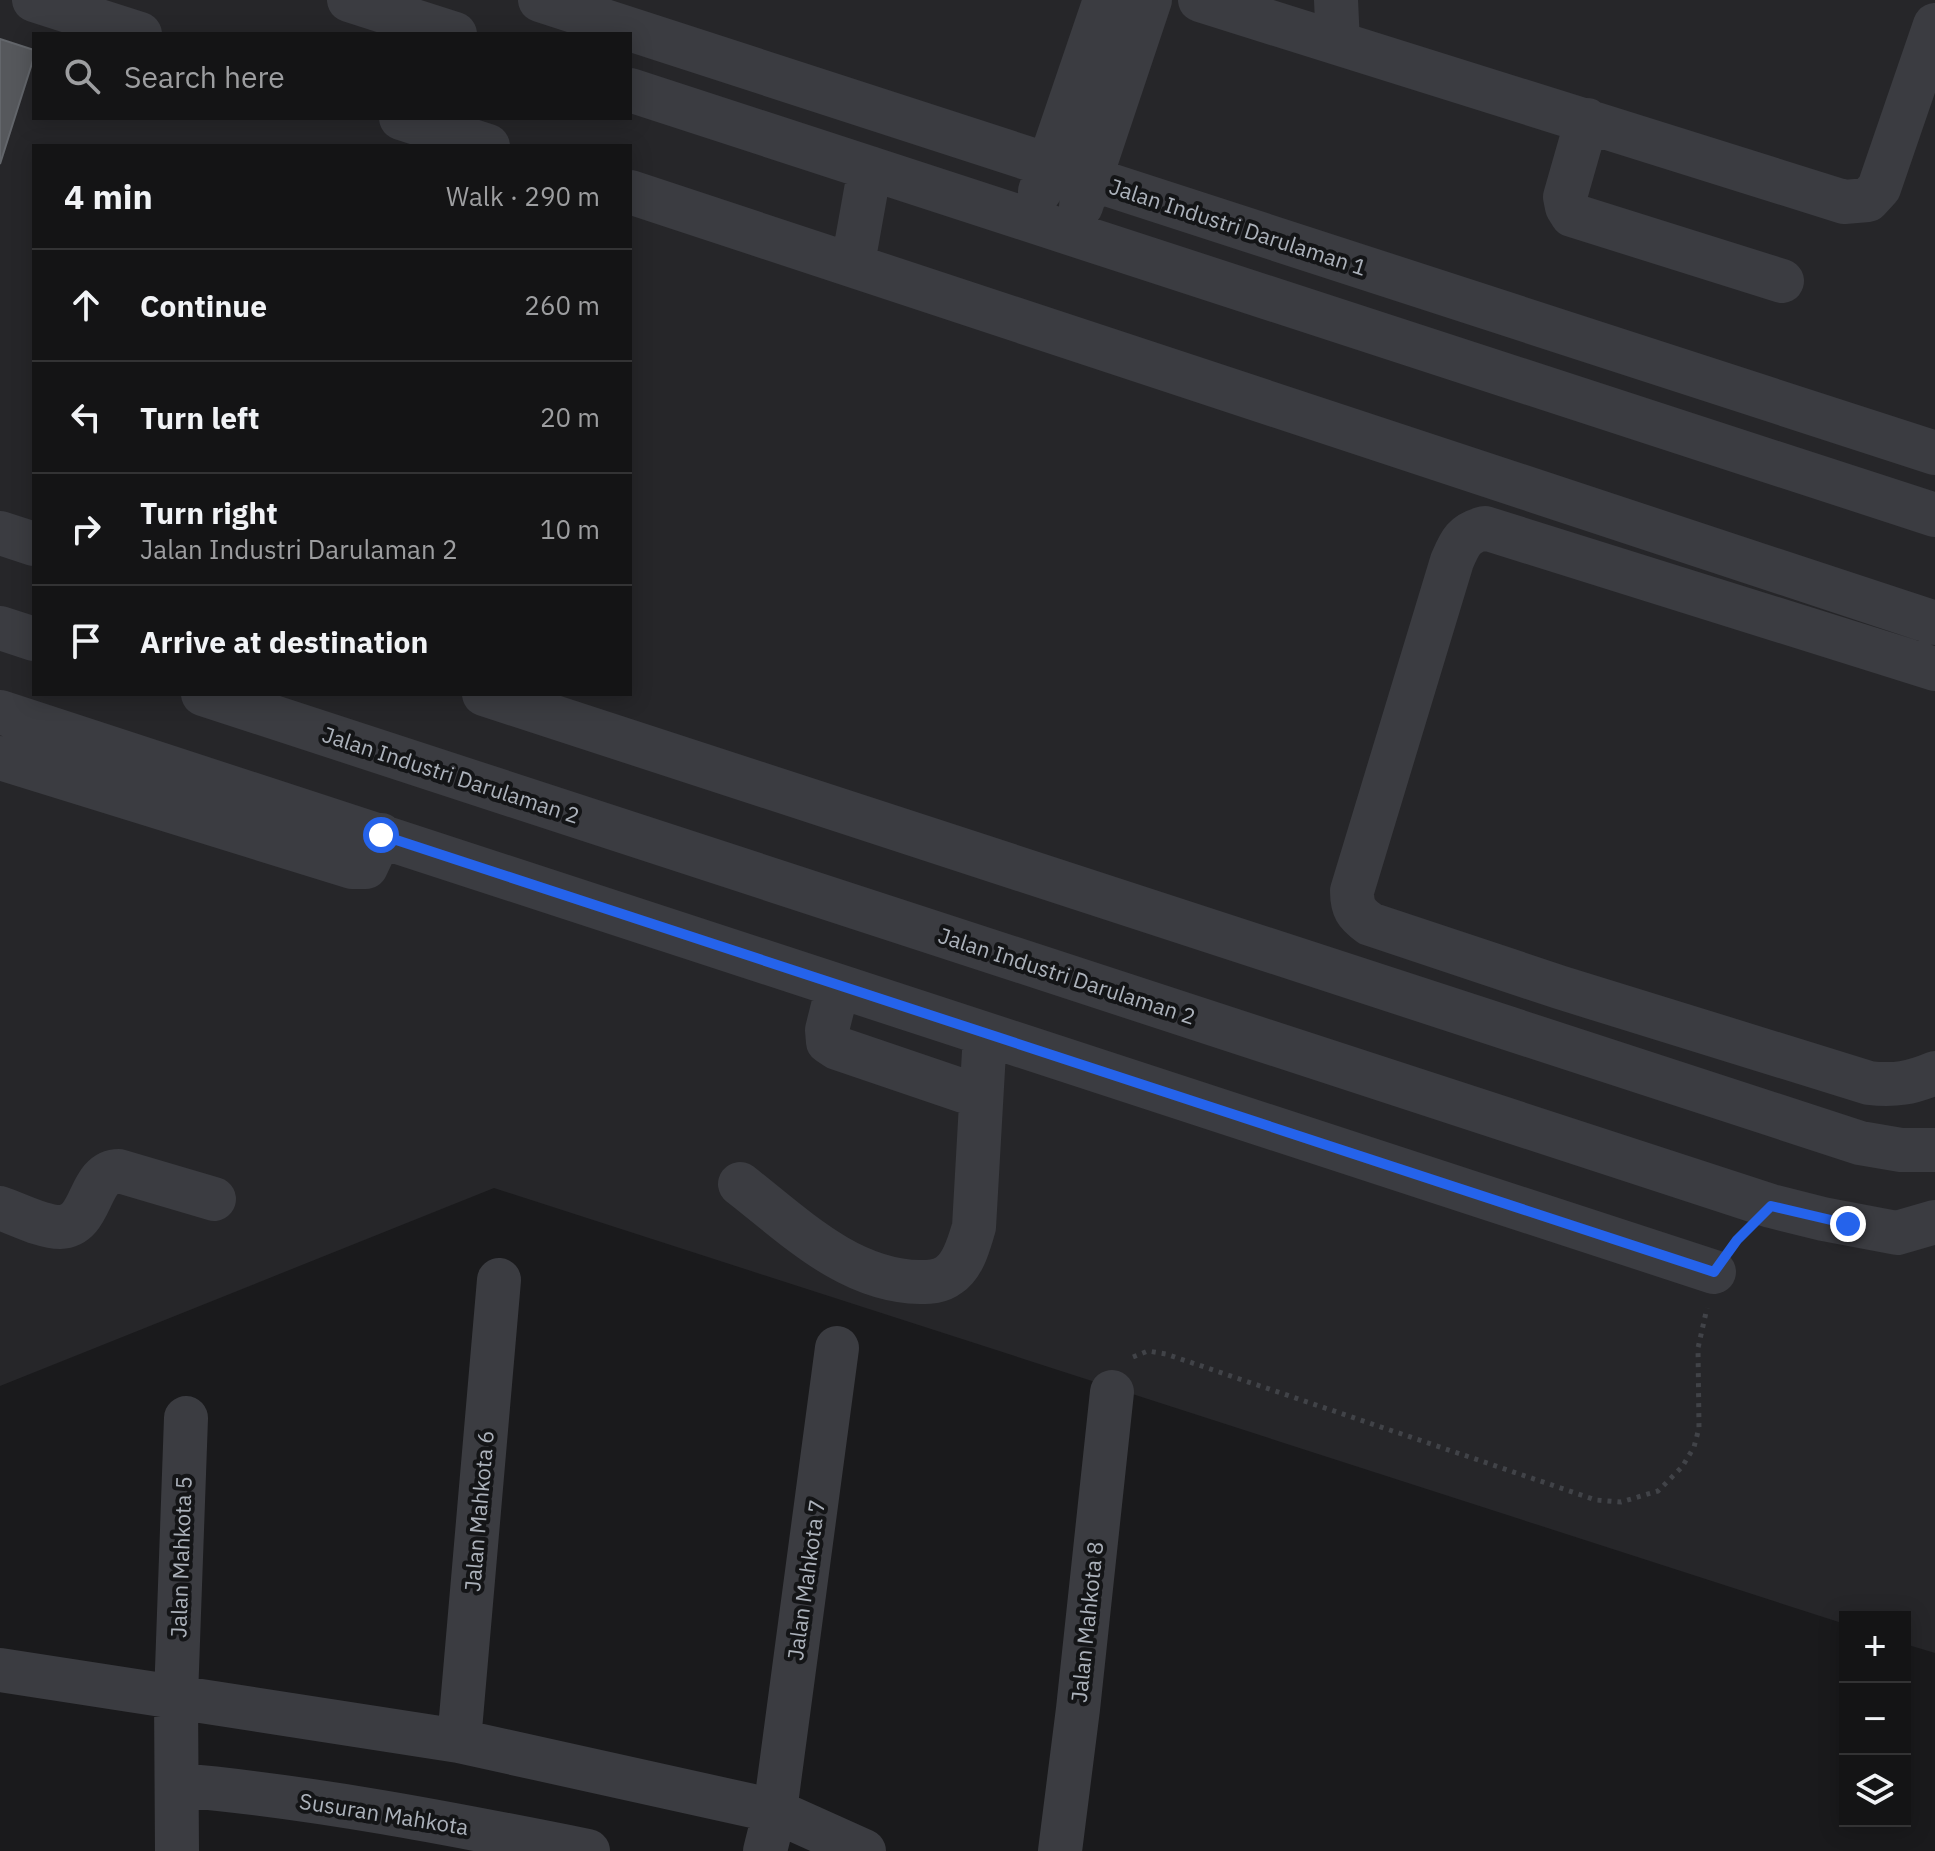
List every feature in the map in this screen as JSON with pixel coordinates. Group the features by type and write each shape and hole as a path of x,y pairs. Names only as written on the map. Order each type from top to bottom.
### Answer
{"street":[{"path":"34,0 134,32"},
{"path":"349,0 449,32"},
{"name":"Jalan Industri Darulaman 1","path":"540,0 1935,453"},
{"path":"1030,220 1105,0"},
{"path":"1072,234 1150,0"},
{"path":"1336,0 1338,43"},
{"path":"1228,4 1338,43 1844,202 1868,200 1879,188 1935,25"},
{"path":"632,91 1935,515"},
{"path":"407,120 482,144"},
{"path":"1587,120 1565,197 1572,215 1782,281"},
{"path":"853,263 870,168"},
{"path":"632,193 853,263 1935,623"},
{"path":"1935,669 1485,528 1471,531 1461,540 1452,561 1352,891 1352,904 1356,914 1370,924 1869,1083 1894,1086 1935,1073"},
{"path":"0,533 32,543"},
{"path":"0,628 32,638"},
{"name":"Jalan Industri Darulaman 2","path":"209,696 1771,1206 1897,1233 1935,1222"},
{"path":"490,696 1860,1143 1901,1150 1935,1150"},
{"path":"0,712 1714,1272"},
{"path":"0,758 352,867 366,867 381,835"},
{"path":"838,986 827,1030 828,1042 837,1048 981,1097"},
{"path":"740,1184 835,1256 855,1267 900,1282 933,1282 950,1275 965,1254 974,1227 985,1034"},
{"path":"0,1208 56,1227 70,1226 79,1219 103,1176 110,1171 214,1199"},
{"name":"Jalan Mahkota 6","path":"459,1741 499,1280"},
{"name":"Jalan Mahkota 7","path":"770,1831 837,1348"},
{"name":"Jalan Mahkota 8","path":"1060,1851 1112,1392"},
{"name":"Jalan Mahkota 5","path":"177,1851 176,1697 186,1418"},
{"path":"0,1670 459,1741 770,1831 864,1851"},
{"name":"Susuran Mahkota","path":"178,1785 435,1821 588,1851"}],"path":[{"path":"1166,1354 1596,1500 1621,1502 1658,1491 1682,1467 1694,1447 1699,1428 1698,1348 1714,1272"}],"shaded area":[{"path":"0,0 1935,0 1935,1653 1911,1646 1911,1611 1839,1611 1839,1622 494,1188 0,1386"}],"building":[{"path":"0,39 32,49 32,63 0,164"}],"route":[{"path":"381,835 1714,1272 1737,1240 1771,1206 1848,1224"}]}
